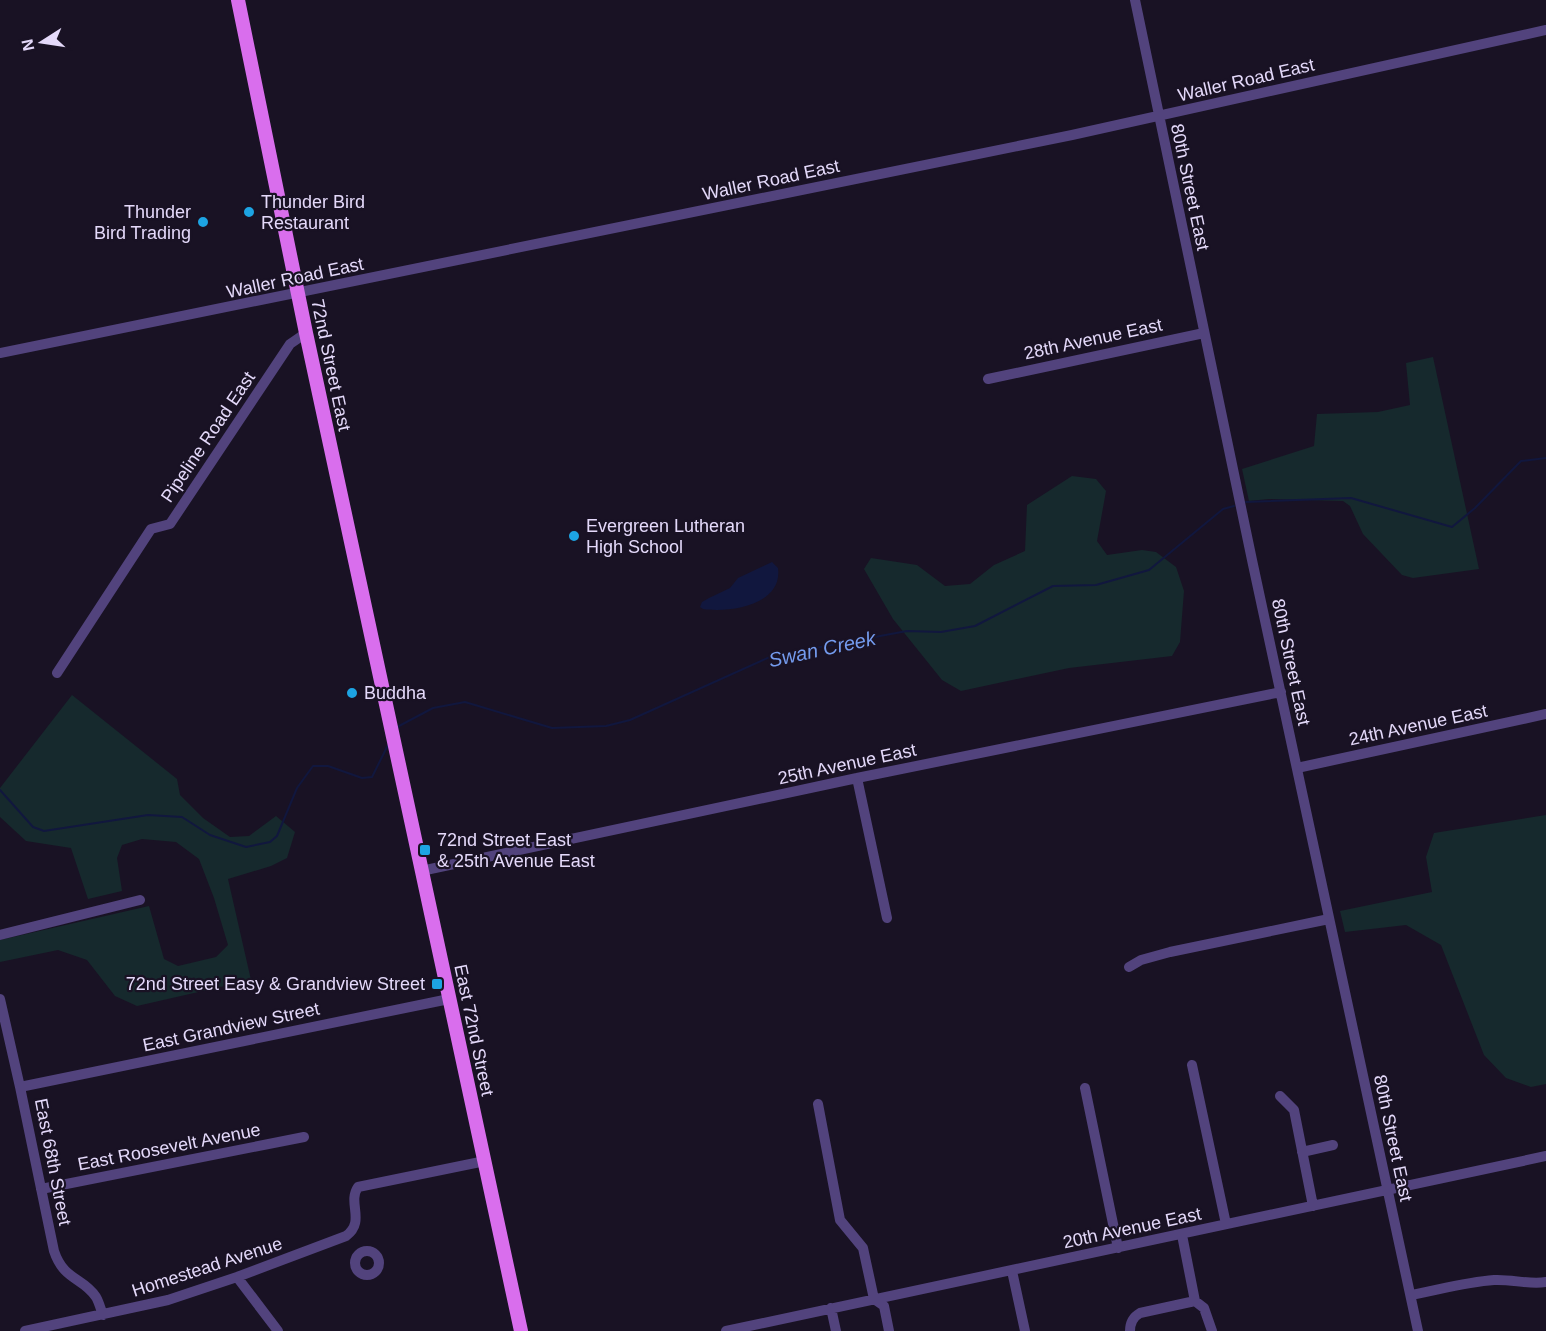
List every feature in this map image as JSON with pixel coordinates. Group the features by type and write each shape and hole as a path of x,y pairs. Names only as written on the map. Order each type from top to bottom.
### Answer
{"main road":[{"name":"72nd Street East","path":"238,0 297,294 392,736"},
{"name":"East 72nd Street","path":"392,736 520,1331"}],"street":[{"name":"80th Street East","path":"1135,0 1386,1190 1418,1331"},
{"name":"Waller Road East","path":"0,354 1158,117 1546,30"},
{"name":"Pipeline Road East","path":"57,673 151,529 170,524 290,345 306,333"},
{"name":"28th Avenue East","path":"988,379 1204,333"},
{"name":"25th Avenue East","path":"421,871 857,778 1281,692"},
{"name":"24th Avenue East","path":"1297,768 1546,714"},
{"path":"857,778 887,918"},
{"path":"0,935 140,900"},
{"path":"1129,968 1141,960 1170,952 1329,919"},
{"name":"East 68th Street","path":"0,999 2,1024 20,1087 57,1262 66,1273 92,1293 103,1315"},
{"name":"East Grandview Street","path":"20,1087 449,999"},
{"path":"1192,1065 1226,1224"},
{"path":"1085,1088 1118,1248"},
{"path":"1280,1096 1294,1110 1313,1206"},
{"path":"818,1104 840,1220 863,1248 874,1299 884,1306 889,1331"},
{"name":"East Roosevelt Avenue","path":"41,1188 304,1137"},
{"path":"1302,1152 1333,1145"},
{"name":"20th Avenue East","path":"726,1331 774,1326 831,1308 1546,1156"},
{"path":"359,1254 346,1236 351,1232 356,1220 356,1189 378,1182 484,1161"},
{"path":"1182,1235 1195,1301 1204,1308 1212,1331"},
{"name":"Homestead Avenue","path":"26,1331 168,1300 346,1236"},
{"path":"1012,1270 1025,1331"},
{"path":"237,1277 278,1331"},
{"path":"1411,1295 1479,1281 1538,1283 1546,1281"},
{"path":"1130,1331 1133,1318 1140,1313 1195,1301"},
{"path":"831,1308 836,1331"}],"green space":[{"path":"1433,357 1479,569 1413,578 1402,575 1363,534 1350,506 1343,501 1269,499 1249,501 1242,469 1314,446 1317,414 1378,412 1410,405 1406,363"},
{"path":"1072,476 1096,479 1106,491 1097,541 1107,555 1142,550 1156,552 1176,567 1184,591 1180,642 1172,656 1069,668 961,691 942,680 893,619 864,569 871,558 917,565 945,586 970,584 994,565 1025,551 1027,505"},
{"path":"72,695 177,779 180,795 203,818 230,837 249,836 276,816 295,832 287,858 271,866 228,879 251,980 137,1006 115,996 87,960 58,950 0,962 0,940 149,906 164,959 178,966 216,957 228,945 199,859 176,842 142,839 122,845 117,858 122,891 88,899 71,848 26,841 0,817 0,788"},
{"path":"1546,815 1546,1084 1531,1087 1506,1078 1484,1055 1441,945 1406,925 1345,932 1340,911 1432,892 1426,857 1434,833"}],"shaded area":[{"path":"772,562 778,568 777,581 772,591 764,598 740,608 714,610 700,607 702,602 730,588 738,578"}],"waterway":[{"name":"Swan Creek","path":"1246,502 1351,498 1452,527 1475,508 1521,461 1546,458"},
{"name":"Swan Creek","path":"397,729 433,708 465,702 552,728 606,726 630,720 772,656 907,631 941,632 975,626 1053,586 1096,585 1149,570 1223,509 1234,506"},
{"name":"Swan Creek","path":"0,790 33,827 44,831 148,815 182,817 210,835 246,847 270,842 277,836 297,788 313,766 328,766 362,778 372,777 388,745"}],"place":[{"name":"Thunder Bird Restaurant","path":"249,212"},
{"name":"Thunder Bird Trading","path":"203,222"},
{"name":"Evergreen Lutheran High School","path":"574,536"},
{"name":"Buddha","path":"352,693"},
{"name":"72nd Street East & 25th Avenue East","path":"425,850"},
{"name":"72nd Street Easy & Grandview Street","path":"437,984"}]}
